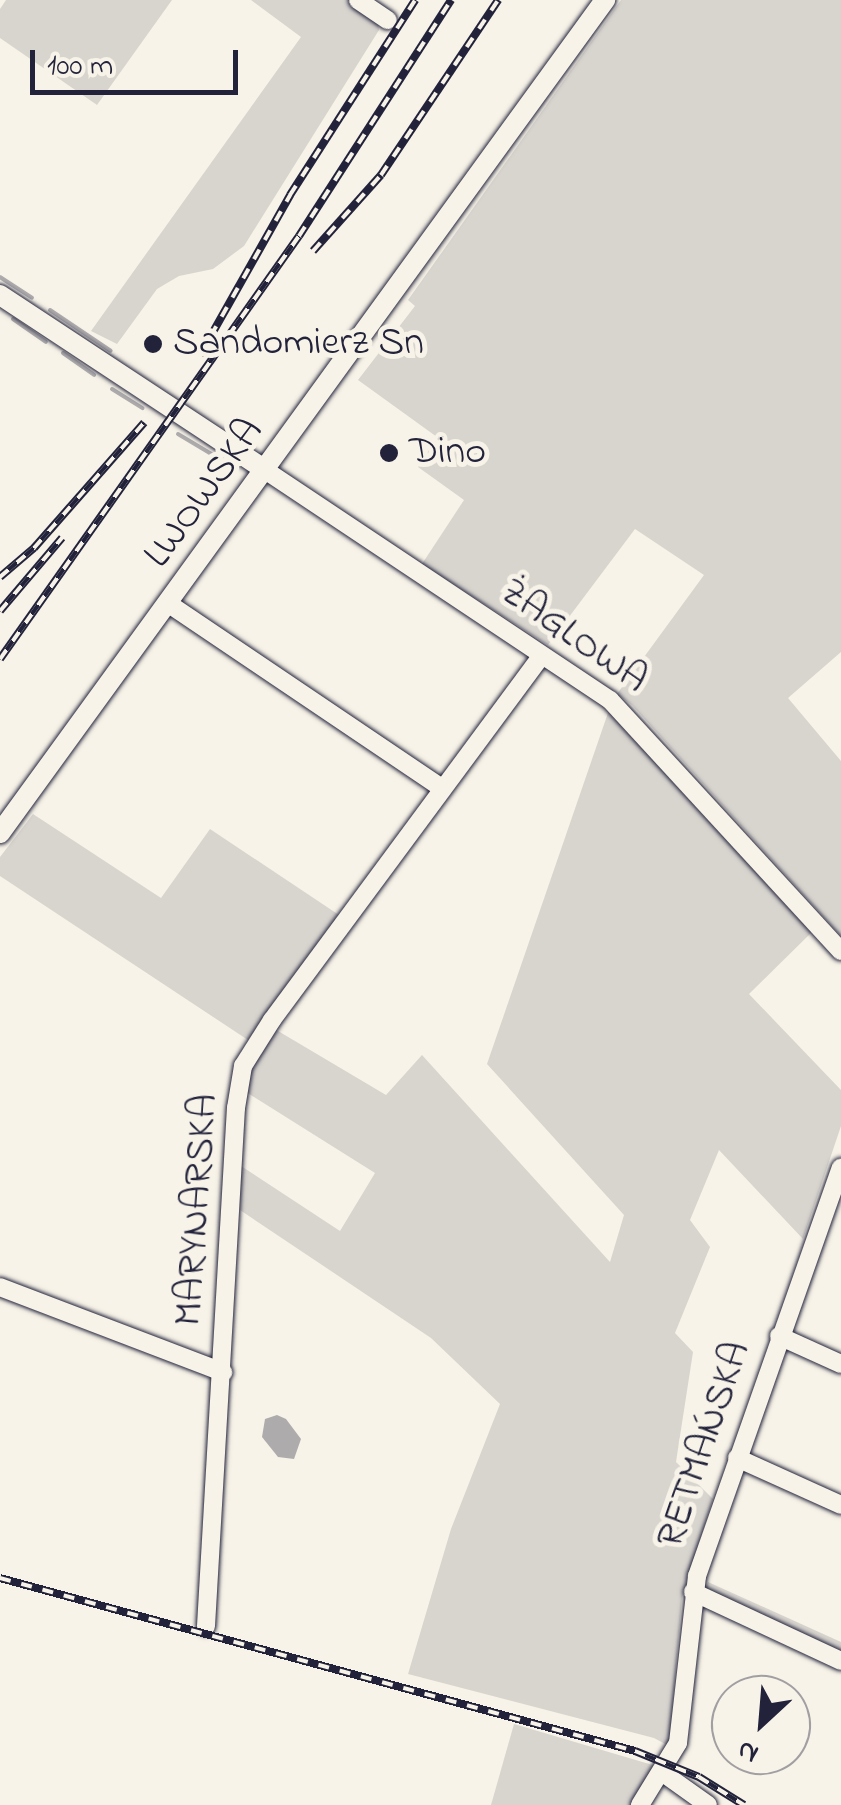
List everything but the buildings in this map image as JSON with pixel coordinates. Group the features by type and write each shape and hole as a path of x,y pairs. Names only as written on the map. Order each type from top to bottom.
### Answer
{"main road":[{"name":"LWOWSKA","path":"0,833 605,0"},
{"path":"0,295 265,470"}],"street":[{"path":"358,0 388,20"},
{"name":"ŻAGLOWA","path":"265,470 630,718 841,951"},
{"path":"169,604 442,788"},
{"name":"MARYNARSKA","path":"206,1626 236,1108 244,1066 272,1020 542,656"},
{"name":"RETMAŃSKA","path":"663,1773 680,1734 693,1592 779,1336 832,1221 841,1168"},
{"path":"0,1287 222,1372"},
{"path":"779,1336 841,1364"},
{"path":"737,1458 841,1505"},
{"path":"693,1592 841,1661"},
{"path":"640,1805 663,1773 708,1805"}],"shaded area":[{"path":"6,0 172,0 97,105 0,38 0,9"},
{"path":"251,0 349,0 377,18 379,30 244,246 213,269 179,276 157,289 117,344 91,331 301,37"},
{"path":"621,0 841,0 841,652 788,698 841,761 841,936 632,705 617,694 704,575 635,529 548,645 422,564 464,500 418,467 437,437 358,380 415,306 408,300"},
{"path":"609,710 813,931 749,994 841,1090 841,1126 803,1239 719,1150 690,1220 710,1247 675,1333 693,1352 676,1462 713,1499 682,1597 669,1746 654,1738 408,1674 451,1529 500,1404 431,1338 240,1210 241,1166 340,1231 375,1173 246,1092 252,1067 273,1028 386,1095 422,1055 610,1262 624,1215 487,1064"},
{"path":"33,814 161,898 210,829 339,915 248,1040 0,876 0,857"},
{"path":"277,1415 286,1419 301,1439 294,1459 278,1457 262,1437 265,1419"},
{"path":"708,1582 841,1642 841,1651 706,1589"},
{"path":"514,1724 656,1766 633,1805 491,1805"}],"waterway":[{"path":"0,277 32,298"},
{"path":"50,310 111,351"},
{"path":"13,319 46,342"},
{"path":"63,353 94,375"},
{"path":"112,389 142,408"},
{"path":"178,434 211,454"}],"railway":[{"path":"200,355 290,195 415,0"},
{"path":"0,659 299,236 451,0"},
{"path":"313,251 381,175 498,0"},
{"path":"0,577 34,548 144,423"},
{"path":"0,611 62,538"},
{"path":"0,1578 635,1751 699,1777 744,1805"}],"place":[{"name":"Sandomierz Sn","path":"153,344"},
{"name":"Dino","path":"389,453"}]}
